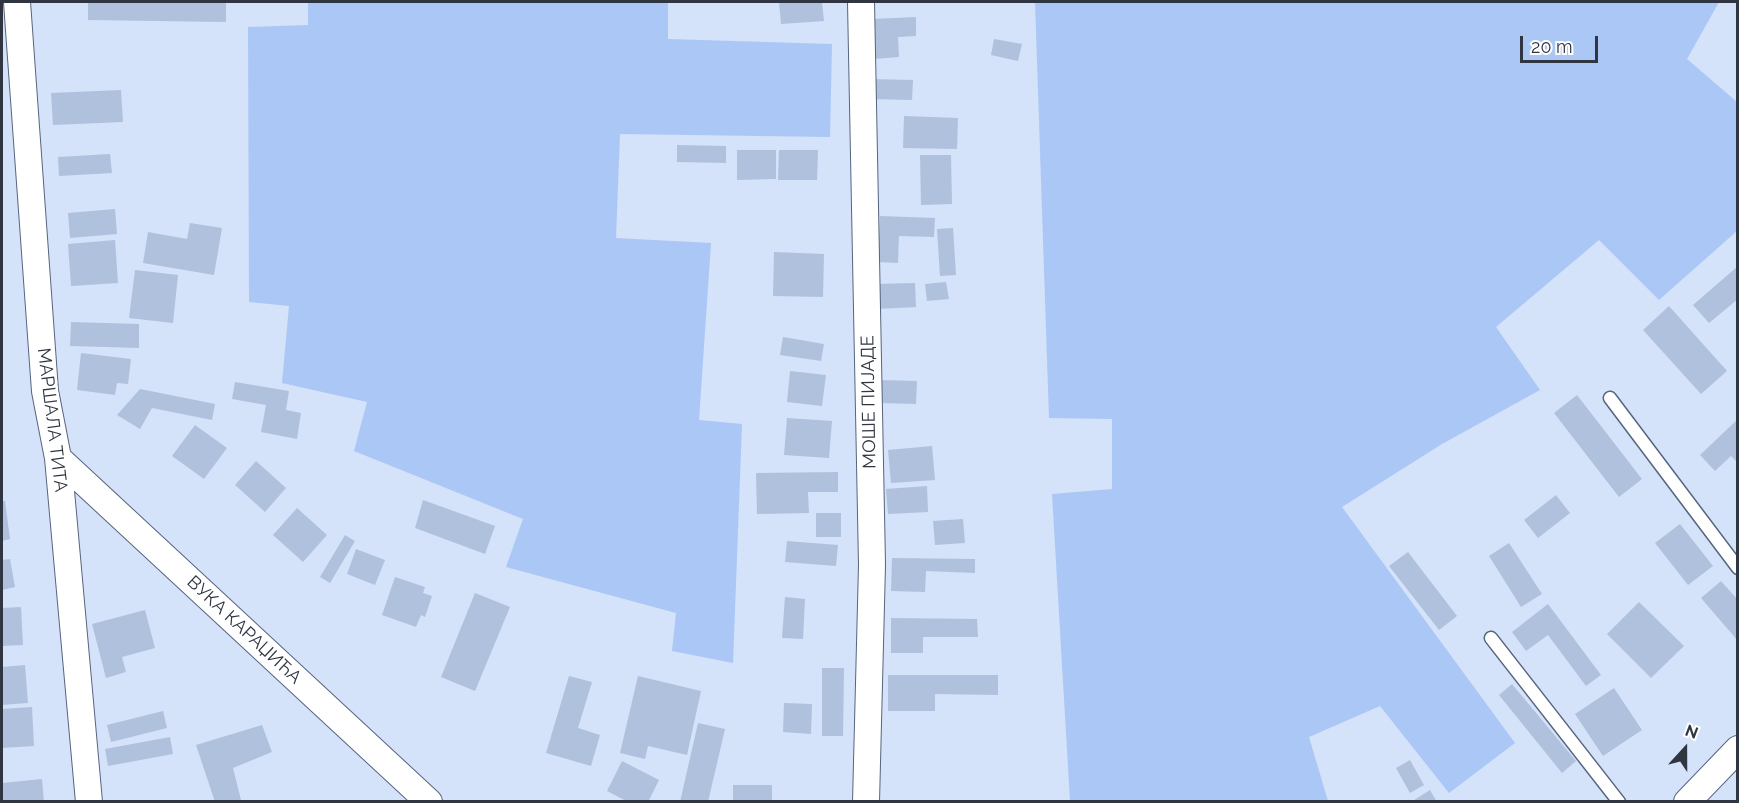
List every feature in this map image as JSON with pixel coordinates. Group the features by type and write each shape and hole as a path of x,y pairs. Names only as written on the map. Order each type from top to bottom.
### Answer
{"street":[{"name":"МАРШАЛА ТИТА","path":"17,2 45,390 58,458 89,801"},
{"name":"МОШЕ ПИЈАДЕ","path":"861,2 872,565 866,801"},
{"name":"ВУКА КАРАЏИЋА","path":"58,458 429,801"},
{"path":"1687,801 1737,749"}],"lane":[{"path":"1610,398 1737,568"},
{"path":"1491,638 1619,801"}],"shaded area":[{"path":"308,2 668,2 668,39 832,44 830,137 620,134 616,238 711,243 699,420 742,424 733,663 672,651 676,613 506,567 523,519 354,451 367,402 282,383 289,306 249,302 248,27 308,25"},
{"path":"1035,2 1719,2 1687,59 1737,102 1737,231 1659,300 1599,240 1496,327 1540,390 1442,444 1342,507 1515,743 1449,793 1380,706 1309,737 1328,801 1070,801 1052,494 1112,489 1112,419 1049,418"}],"building":[{"path":"88,2 226,2 226,22 88,20"},
{"path":"779,2 822,2 824,21 781,24"},
{"path":"916,17 916,36 898,37 899,57 874,59 872,19"},
{"path":"994,39 1022,44 1018,61 991,55"},
{"path":"869,79 913,80 912,100 868,99"},
{"path":"121,90 123,122 53,125 51,93"},
{"path":"904,116 958,118 957,149 903,148"},
{"path":"677,145 726,146 726,163 677,162"},
{"path":"737,150 776,150 776,179 737,180"},
{"path":"779,150 818,150 817,180 778,180"},
{"path":"110,154 112,173 59,176 58,157"},
{"path":"920,155 951,155 952,204 921,205"},
{"path":"115,209 117,234 70,238 68,213"},
{"path":"880,216 935,218 934,237 899,236 898,263 878,262"},
{"path":"190,223 222,228 214,275 143,263 148,232 187,239"},
{"path":"953,228 956,275 940,276 937,229"},
{"path":"115,240 118,283 71,286 68,244"},
{"path":"774,252 824,254 823,297 773,296"},
{"path":"1738,266 1738,299 1709,323 1693,305"},
{"path":"135,270 178,275 173,323 129,318"},
{"path":"946,282 949,299 927,301 925,284"},
{"path":"915,283 916,307 877,309 876,284"},
{"path":"1669,306 1727,371 1701,394 1643,330"},
{"path":"71,322 139,324 139,348 70,346"},
{"path":"783,337 824,344 821,361 780,355"},
{"path":"81,353 131,359 128,384 117,383 115,395 77,390"},
{"path":"790,371 826,375 822,406 787,402"},
{"path":"879,380 917,381 916,404 878,403"},
{"path":"235,382 289,391 286,410 301,413 297,439 261,432 266,405 232,399"},
{"path":"140,389 215,404 212,420 152,408 140,429 117,415"},
{"path":"1577,395 1642,479 1619,497 1554,413"},
{"path":"787,418 832,421 829,458 784,455"},
{"path":"1738,419 1738,463 1731,456 1715,471 1700,455"},
{"path":"195,425 227,448 204,479 172,456"},
{"path":"932,446 935,480 891,483 888,450"},
{"path":"256,461 286,488 265,512 235,485"},
{"path":"838,472 838,492 808,492 809,513 757,514 756,473"},
{"path":"927,486 928,512 888,514 886,489"},
{"path":"1556,495 1570,513 1538,538 1524,520"},
{"path":"423,500 495,526 485,554 415,528"},
{"path":"2,501 5,501 10,539 2,541"},
{"path":"297,508 327,535 303,562 273,535"},
{"path":"816,513 841,513 841,537 816,537"},
{"path":"963,519 965,543 935,545 933,521"},
{"path":"1680,524 1713,566 1688,585 1655,543"},
{"path":"345,535 355,541 330,583 320,577"},
{"path":"787,541 838,545 836,566 785,562"},
{"path":"1509,543 1542,594 1521,607 1489,556"},
{"path":"356,549 385,560 375,585 347,574"},
{"path":"1408,552 1457,616 1439,630 1389,566"},
{"path":"892,558 975,559 975,573 926,571 925,592 891,591"},
{"path":"10,559 15,587 2,590 2,560"},
{"path":"395,577 425,587 423,593 432,596 425,617 421,615 416,627 382,615"},
{"path":"1721,581 1738,600 1738,641 1701,598"},
{"path":"475,593 510,607 475,691 441,677"},
{"path":"785,597 805,599 803,639 782,638"},
{"path":"1639,602 1684,646 1651,678 1607,634"},
{"path":"1548,604 1601,675 1586,686 1548,635 1526,651 1512,632"},
{"path":"21,607 23,645 2,646 2,608"},
{"path":"145,610 155,648 122,657 126,672 106,678 92,624"},
{"path":"891,618 977,619 978,637 923,637 923,653 891,653"},
{"path":"25,665 28,703 2,705 2,667"},
{"path":"822,668 844,668 843,736 822,736"},
{"path":"888,675 998,675 998,695 935,694 935,711 888,711"},
{"path":"569,676 592,682 578,728 600,735 591,766 546,753"},
{"path":"638,676 701,691 687,755 648,746 645,759 620,753"},
{"path":"1512,684 1576,761 1562,773 1499,695"},
{"path":"1614,688 1642,730 1603,756 1575,714"},
{"path":"784,703 812,704 811,734 783,732"},
{"path":"32,707 34,746 2,748 2,709"},
{"path":"163,711 167,728 111,742 107,725"},
{"path":"698,723 725,729 708,802 680,802"},
{"path":"262,725 272,752 233,768 241,800 215,802 196,745"},
{"path":"170,737 173,754 108,766 105,749"},
{"path":"1410,760 1424,785 1410,793 1396,768"},
{"path":"622,761 659,780 648,802 628,802 607,791"},
{"path":"42,779 44,802 2,802 2,783"},
{"path":"733,785 772,785 772,802 733,802"},
{"path":"1430,790 1437,802 1411,802"}]}
